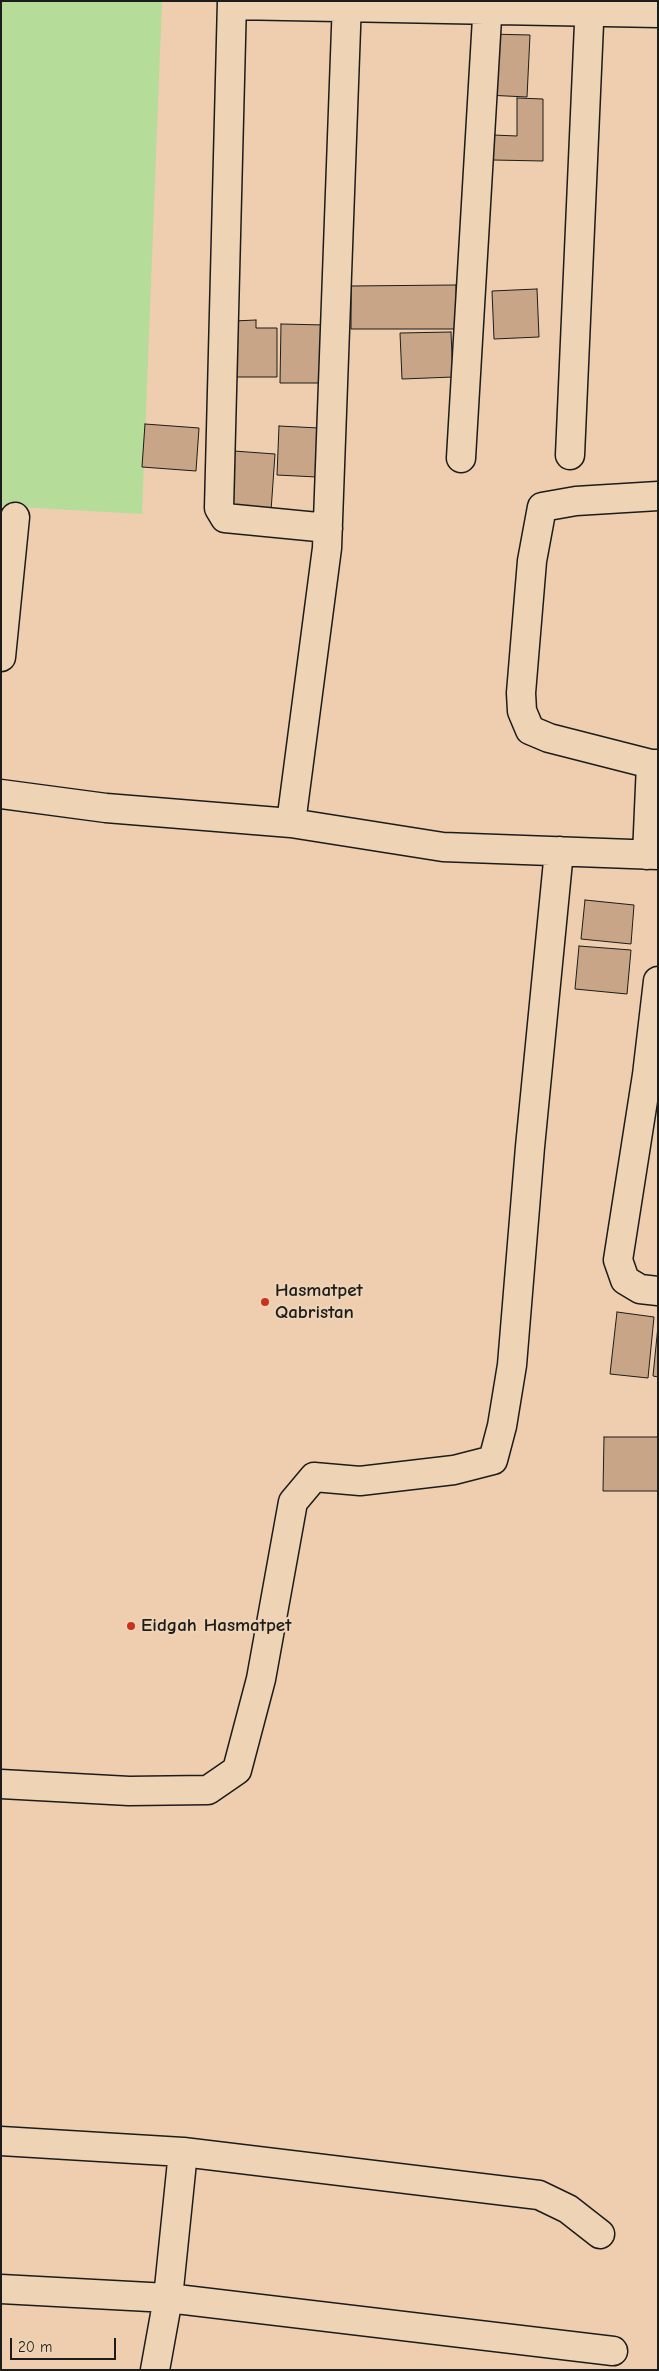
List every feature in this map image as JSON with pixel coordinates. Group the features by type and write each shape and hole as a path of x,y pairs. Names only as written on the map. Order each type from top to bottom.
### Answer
{"street":[{"path":"328,528 225,518 219,508 232,3 590,6 658,13"},
{"path":"291,823 328,528 347,4"},
{"path":"461,458 487,5"},
{"path":"570,455 590,6"},
{"path":"1,794 106,808 291,823 443,847 652,855 654,764 549,738 530,730 522,711 521,693 532,562 542,507 576,501 658,496"},
{"path":"1,656 15,517"},
{"path":"1,1784 129,1791 208,1790 237,1770 261,1679 293,1502 314,1477 360,1481 454,1470 492,1460 502,1426 512,1365 529,1155 559,851"},
{"path":"658,982 652,1076 618,1260 625,1280 640,1290 658,1291"},
{"path":"1,2141 183,2152 539,2195 568,2209 600,2234"},
{"path":"155,2370 168,2298 183,2152"},
{"path":"1,2289 168,2298 613,2351"}],"green space":[{"path":"1,1 162,1 142,514 1,506"}],"building":[{"path":"489,34 530,35 527,97 486,95"},
{"path":"517,98 543,99 543,161 493,160 493,135 517,136"},
{"path":"456,285 457,329 351,329 351,286"},
{"path":"537,289 539,337 494,339 492,291"},
{"path":"256,320 256,328 277,328 277,377 235,377 234,321"},
{"path":"281,324 325,325 325,383 280,383"},
{"path":"451,332 453,377 402,379 400,333"},
{"path":"145,424 199,428 196,471 142,467"},
{"path":"279,426 319,428 317,477 277,475"},
{"path":"234,451 275,454 271,511 230,508"},
{"path":"585,900 634,905 631,944 581,939"},
{"path":"579,946 631,950 627,994 575,989"},
{"path":"617,1312 654,1317 648,1378 610,1374"},
{"path":"658,1326 658,1377 653,1376"},
{"path":"604,1437 658,1437 658,1491 603,1491"}],"place":[{"name":"Hasmatpet Qabristan","path":"265,1302"},
{"name":"Eidgah Hasmatpet","path":"131,1626"}]}
